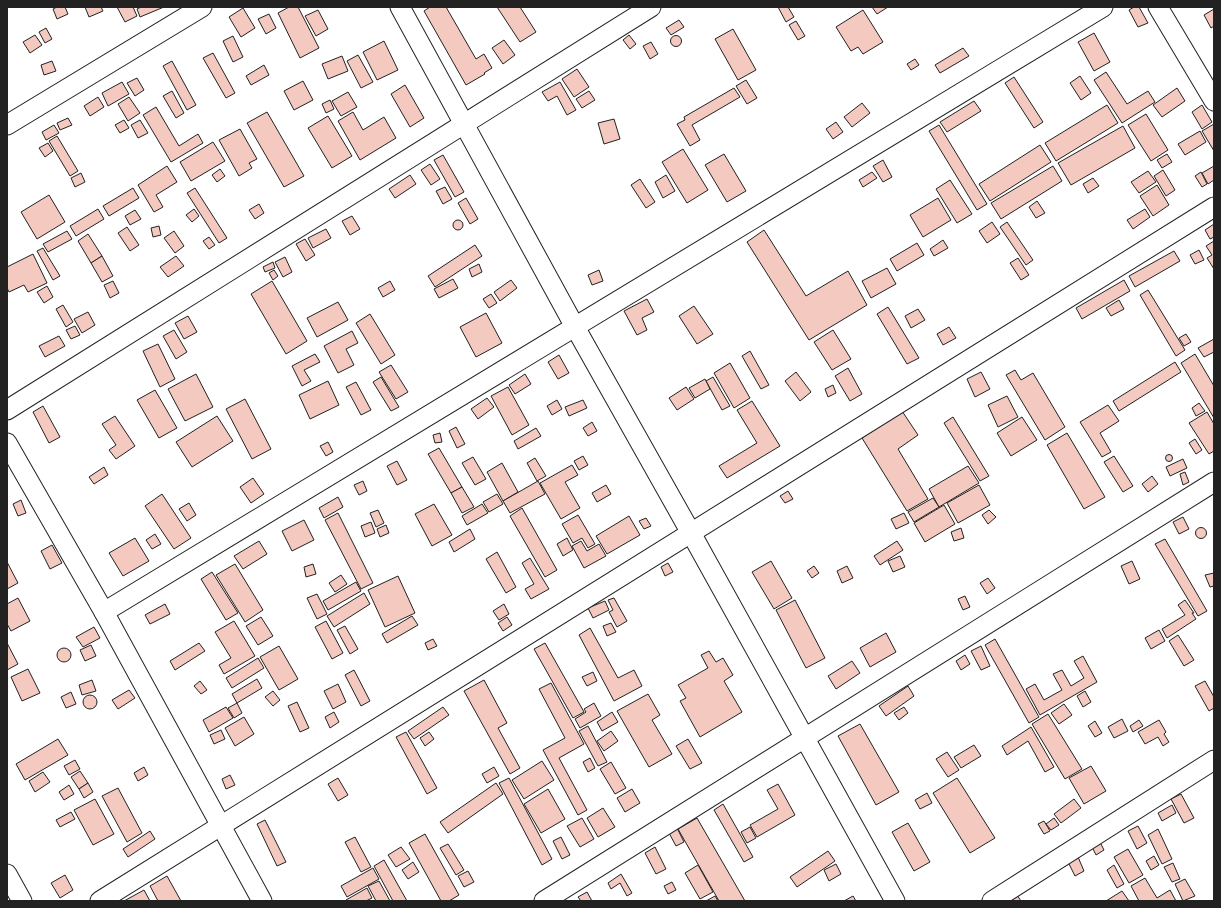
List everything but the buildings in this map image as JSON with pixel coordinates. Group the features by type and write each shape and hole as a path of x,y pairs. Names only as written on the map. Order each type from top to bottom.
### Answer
{"street":[{"path":"7,125 202,7"},
{"path":"400,7 575,328 691,533 895,901"},
{"path":"7,410 652,7"},
{"path":"104,612 1103,7"},
{"path":"1158,7 1214,102"},
{"path":"100,901 1214,207"},
{"path":"7,443 104,612 262,901"},
{"path":"544,901 1214,482"},
{"path":"992,901 1214,760"},
{"path":"7,874 22,901"}]}
